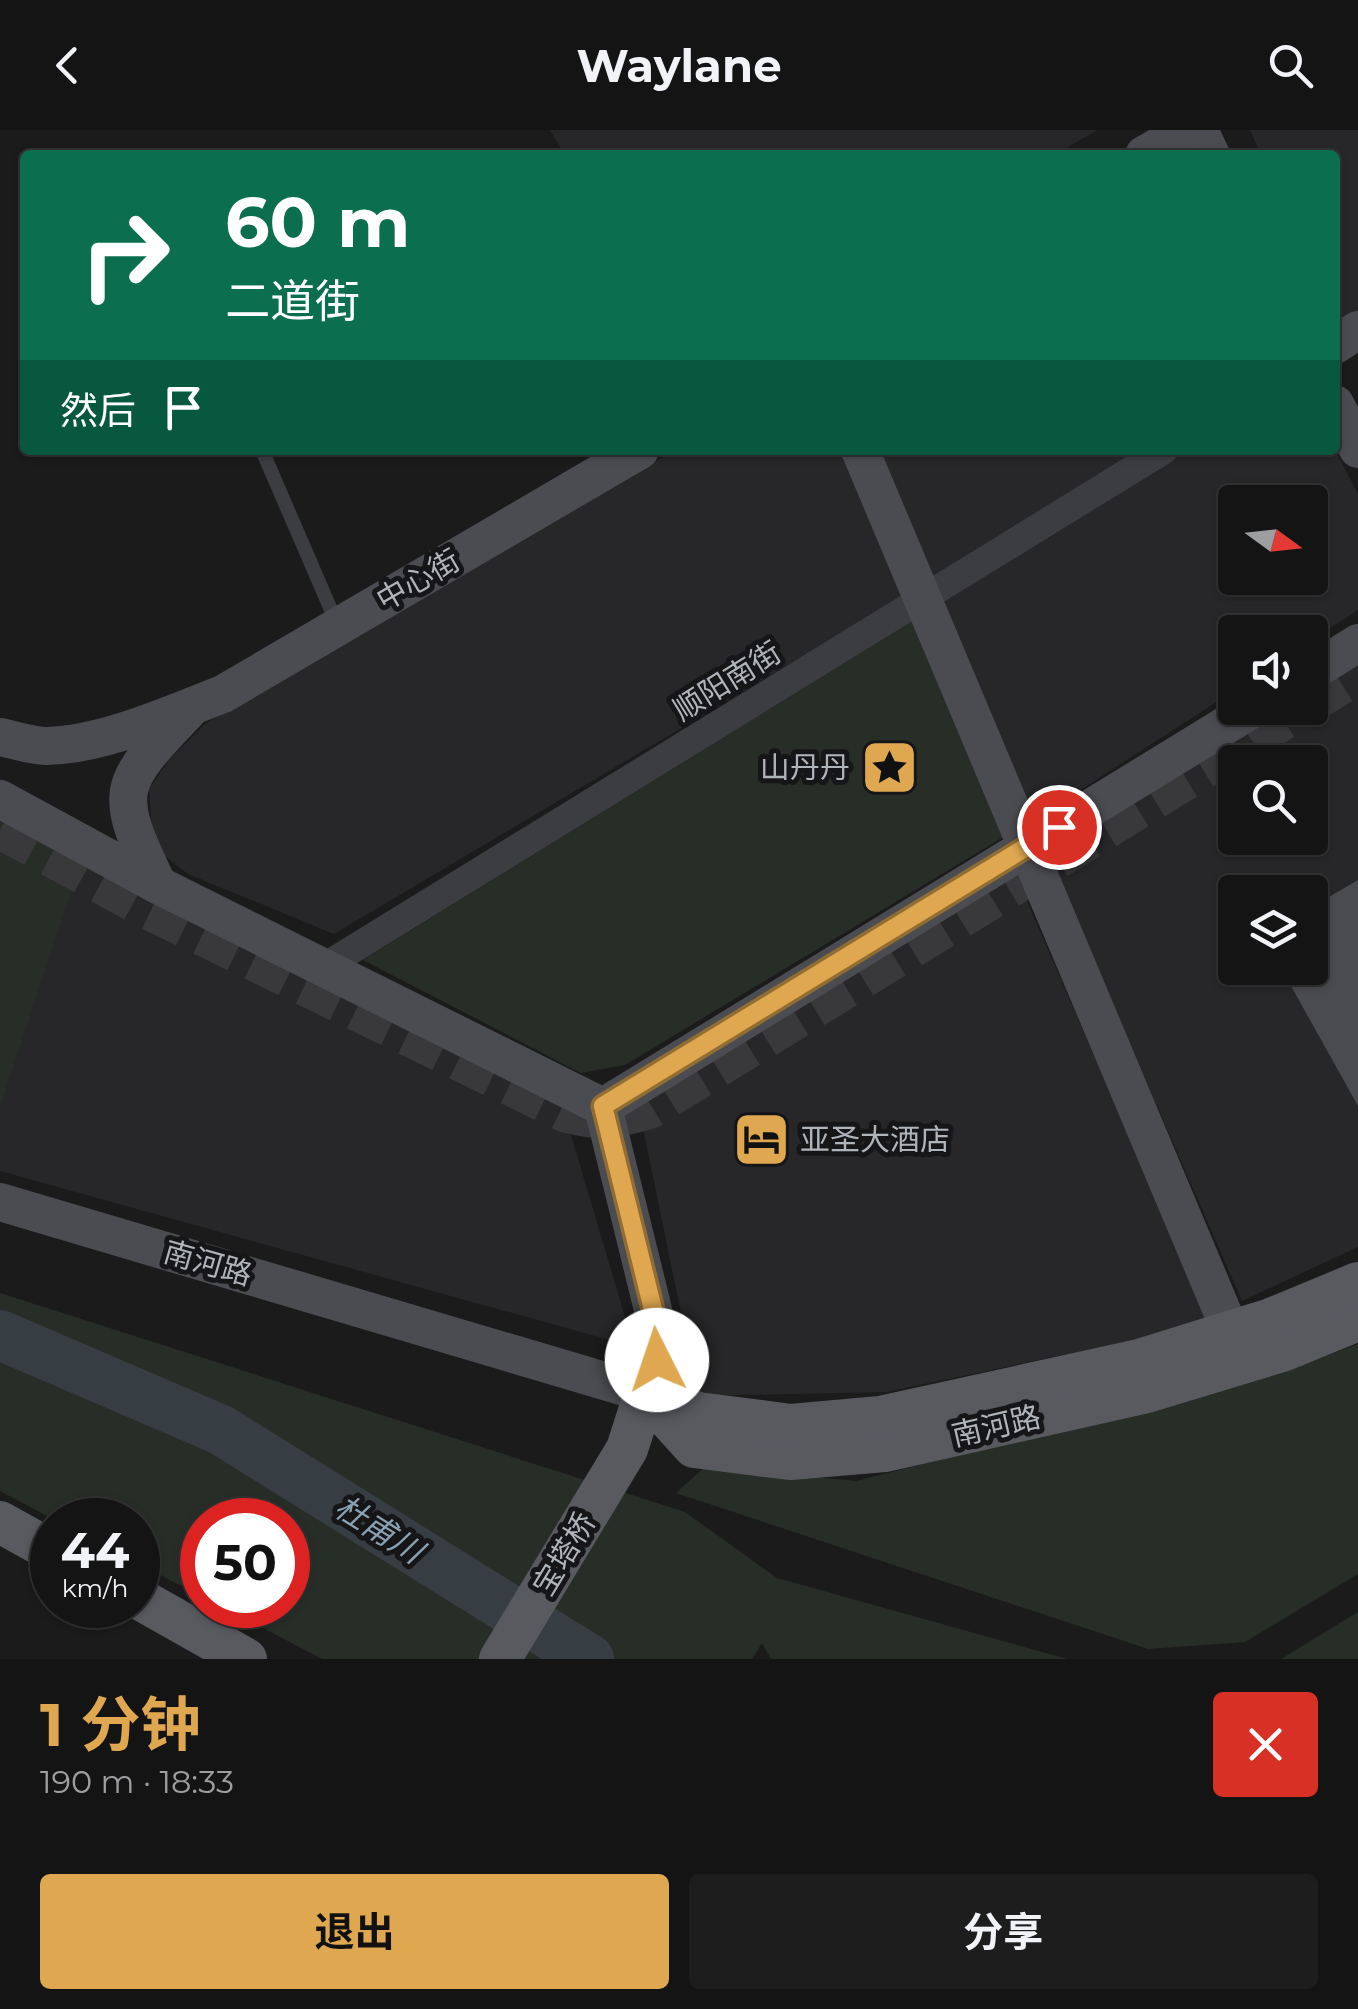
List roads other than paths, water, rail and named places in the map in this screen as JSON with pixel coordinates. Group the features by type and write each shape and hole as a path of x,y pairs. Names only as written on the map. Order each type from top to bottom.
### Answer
{"main road":[{"path":"1153,150 1187,130"},
{"path":"1340,414 1358,449"},
{"name":"中心街","path":"194,706 223,694 631,455"},
{"path":"862,455 1238,1347"},
{"path":"1328,662 1358,644"},
{"path":"158,884 135,838 126,798 134,774 148,754 194,706"},
{"path":"0,737 44,746 84,741 194,706"},
{"path":"603,1106 1226,725"},
{"path":"0,799 158,884 603,1106 659,1334 657,1360 645,1392"},
{"name":"南河路","path":"0,1202 645,1392 694,1446 790,1458 885,1450 1147,1392 1238,1347 1271,1319 1358,1283"},
{"name":"南河路","path":"1238,1347 1282,1351 1358,1320"},
{"name":"宝塔桥","path":"500,1659 627,1448 645,1392"},
{"path":"0,1522 30,1539"},
{"path":"160,1610 246,1659"}],"street":[{"name":"顺阳南街","path":"324,968 1156,455"}],"lane":[{"path":"264,455 338,626"}],"waterway":[{"name":"杜甫川","path":"0,1335 221,1430 589,1659"}],"tunnel":[{"path":"1328,694 1358,675"},
{"path":"0,830 145,909 564,1113 608,1119 650,1110 1277,725"}],"place":[{"name":"山丹丹","path":"889,767"},
{"name":"亚圣大酒店","path":"761,1139"}]}
